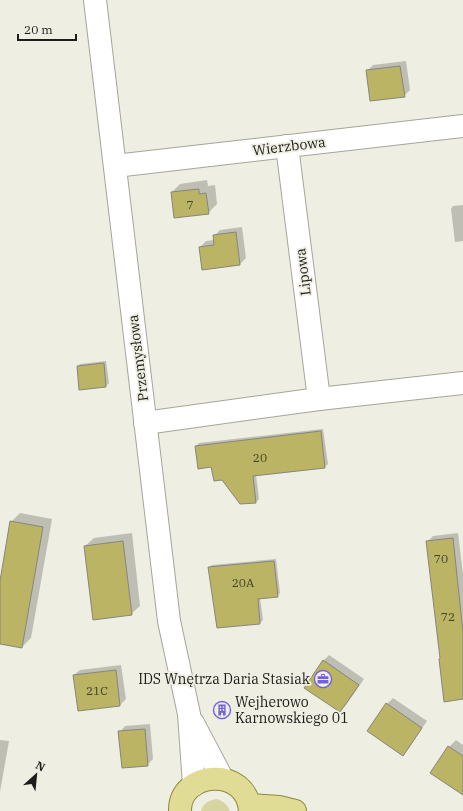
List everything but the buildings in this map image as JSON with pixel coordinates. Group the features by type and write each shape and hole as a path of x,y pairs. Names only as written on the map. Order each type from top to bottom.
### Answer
{"main road":[{"path":"178,810 185,795 194,785 207,779 222,778 234,783 244,793 250,808 279,807 295,811"}],"street":[{"name":"Przemysłowa","path":"95,0 169,621 188,714 194,785"},
{"name":"Wierzbowa","path":"115,166 463,126"},
{"name":"Lipowa","path":"288,146 318,399"},
{"path":"145,423 318,399 463,383"},
{"name":"Przemysłowa","path":"188,714 222,778"}],"shaded area":[{"path":"217,799 222,801 230,811 201,811 207,802"}],"place":[{"name":"IDS Wnętrza Daria Stasiak","path":"323,679"},
{"name":"Wejherowo Karnowskiego 01","path":"222,710"}]}
